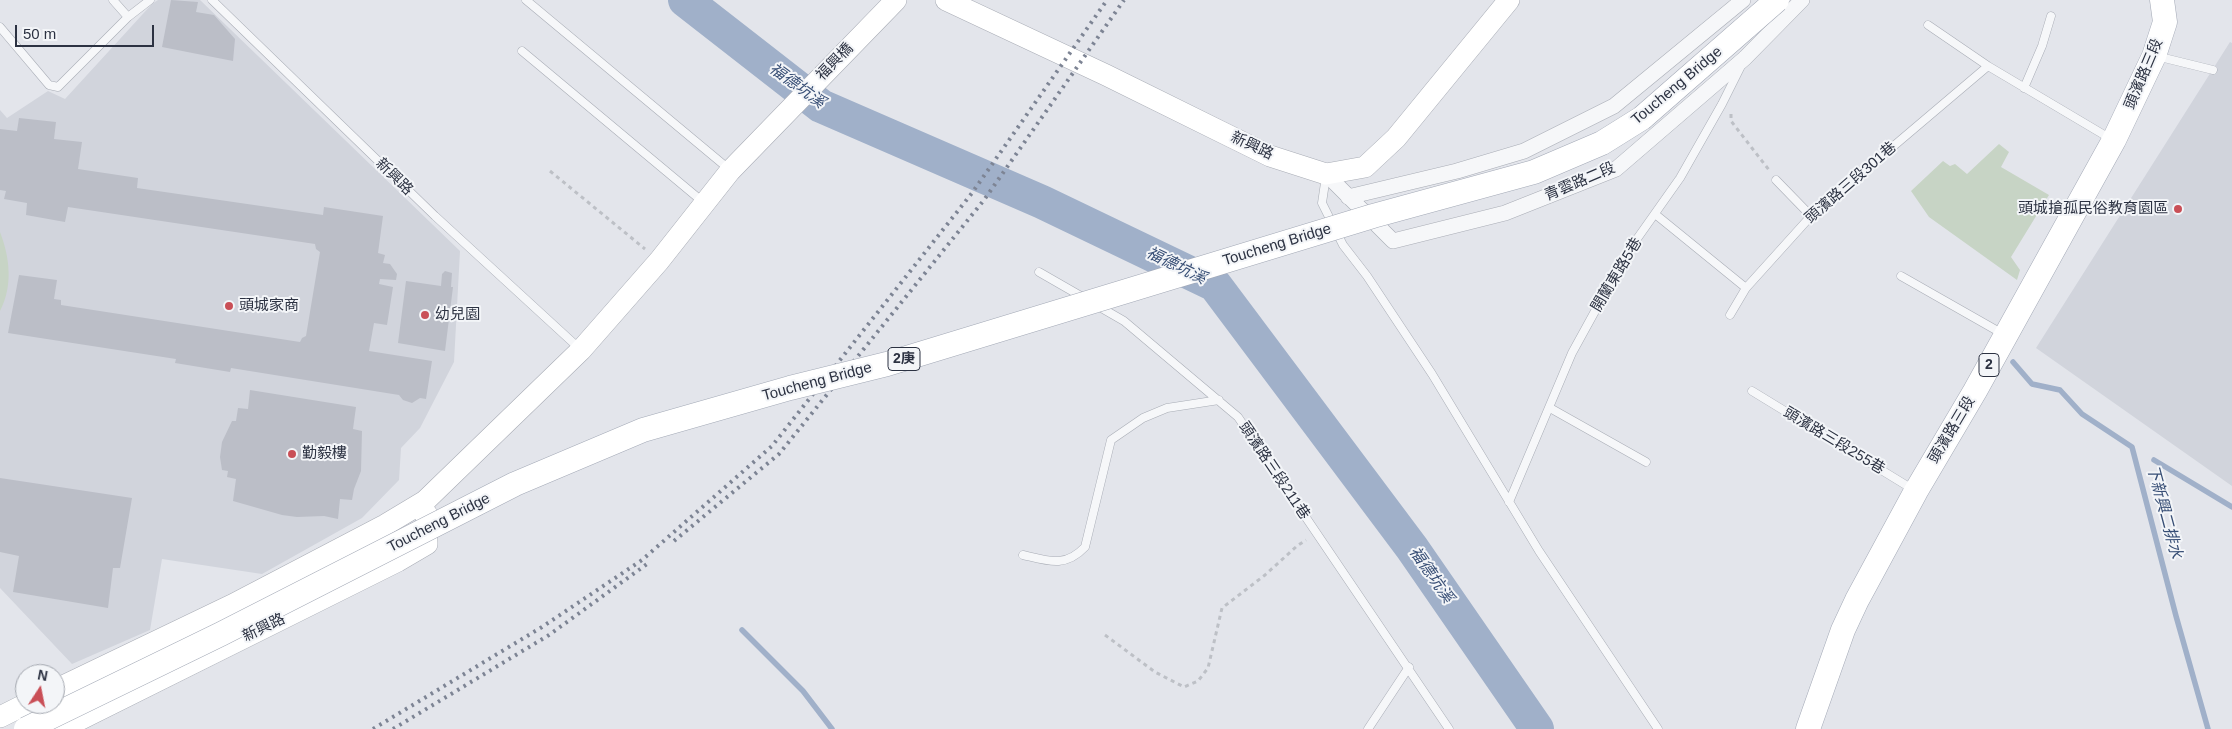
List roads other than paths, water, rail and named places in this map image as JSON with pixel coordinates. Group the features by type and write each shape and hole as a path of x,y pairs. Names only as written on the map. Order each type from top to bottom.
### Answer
{"main road":[{"name":"Toucheng Bridge","path":"26,729 221,634 516,484 643,430 790,388 887,364 1373,216 1534,172 1551,165 1602,143 1642,118 1777,0"},
{"name":"頭濱路三段","path":"1808,729 1854,607 1916,491 1975,391 2114,140 2154,56 2165,22 2162,0"}],"street":[{"name":"福興橋","path":"730,171 896,0"},
{"name":"新興路","path":"946,0 1106,74 1270,156 1326,174 1365,167 1390,144 1509,0"},
{"path":"1348,197 1457,171 1524,151 1614,106 1743,0"},
{"name":"青雲路二段","path":"1326,174 1393,241 1505,212 1616,169 1745,58 1802,0"},
{"path":"65,685 232,605 385,525 425,501 580,350 659,260 730,171"},
{"name":"新興路","path":"61,729 389,566 427,544 425,501"},
{"path":"0,717 15,710"}],"lane":[{"path":"113,0 128,17"},
{"path":"0,27 49,85 58,87 128,17 150,0"},
{"name":"新興路","path":"212,0 435,216 580,350"},
{"path":"526,0 730,171"},
{"path":"2024,88 2042,46 2052,16"},
{"path":"1928,25 1988,66 2114,140"},
{"path":"522,51 705,204"},
{"path":"2154,56 2214,70"},
{"name":"開蘭東路5巷","path":"1509,502 1577,345 1627,254 1685,170 1745,58"},
{"name":"頭濱路三段301巷","path":"1730,315 1746,288 1811,216 1988,66"},
{"path":"1326,174 1322,203 1342,245 1368,276 1432,374 1544,559 1658,729"},
{"path":"1776,180 1811,216"},
{"path":"1655,214 1746,288"},
{"name":"頭濱路三段211巷","path":"1039,272 1124,321 1238,418 1449,729"},
{"path":"1901,276 2005,335"},
{"name":"頭濱路三段255巷","path":"1752,391 1916,491"},
{"path":"1023,555 1054,563 1076,556 1085,547 1111,440 1143,418 1167,408 1219,400"},
{"path":"1550,408 1646,462"},
{"path":"1368,729 1409,668"}],"waterway":[{"name":"福德坑溪","path":"685,0 821,106 1042,202 1215,285 1412,548 1537,729"},
{"name":"下新興二排水","path":"2013,362 2032,384 2060,390 2082,414 2132,447 2208,729"},
{"path":"2154,460 2232,507"},
{"path":"742,630 803,691 832,729"}],"railway":[{"path":"373,729 542,627 642,560 772,446 972,193 1107,0"},
{"path":"674,541 779,454 984,200 1124,0"},
{"path":"393,729 549,635 647,564"}],"place":[{"name":"頭城搶孤民俗教育園區","path":"2178,209"},
{"name":"頭城家商","path":"229,306"},
{"name":"幼兒園","path":"425,315"},
{"name":"勤毅樓","path":"292,454"}]}
